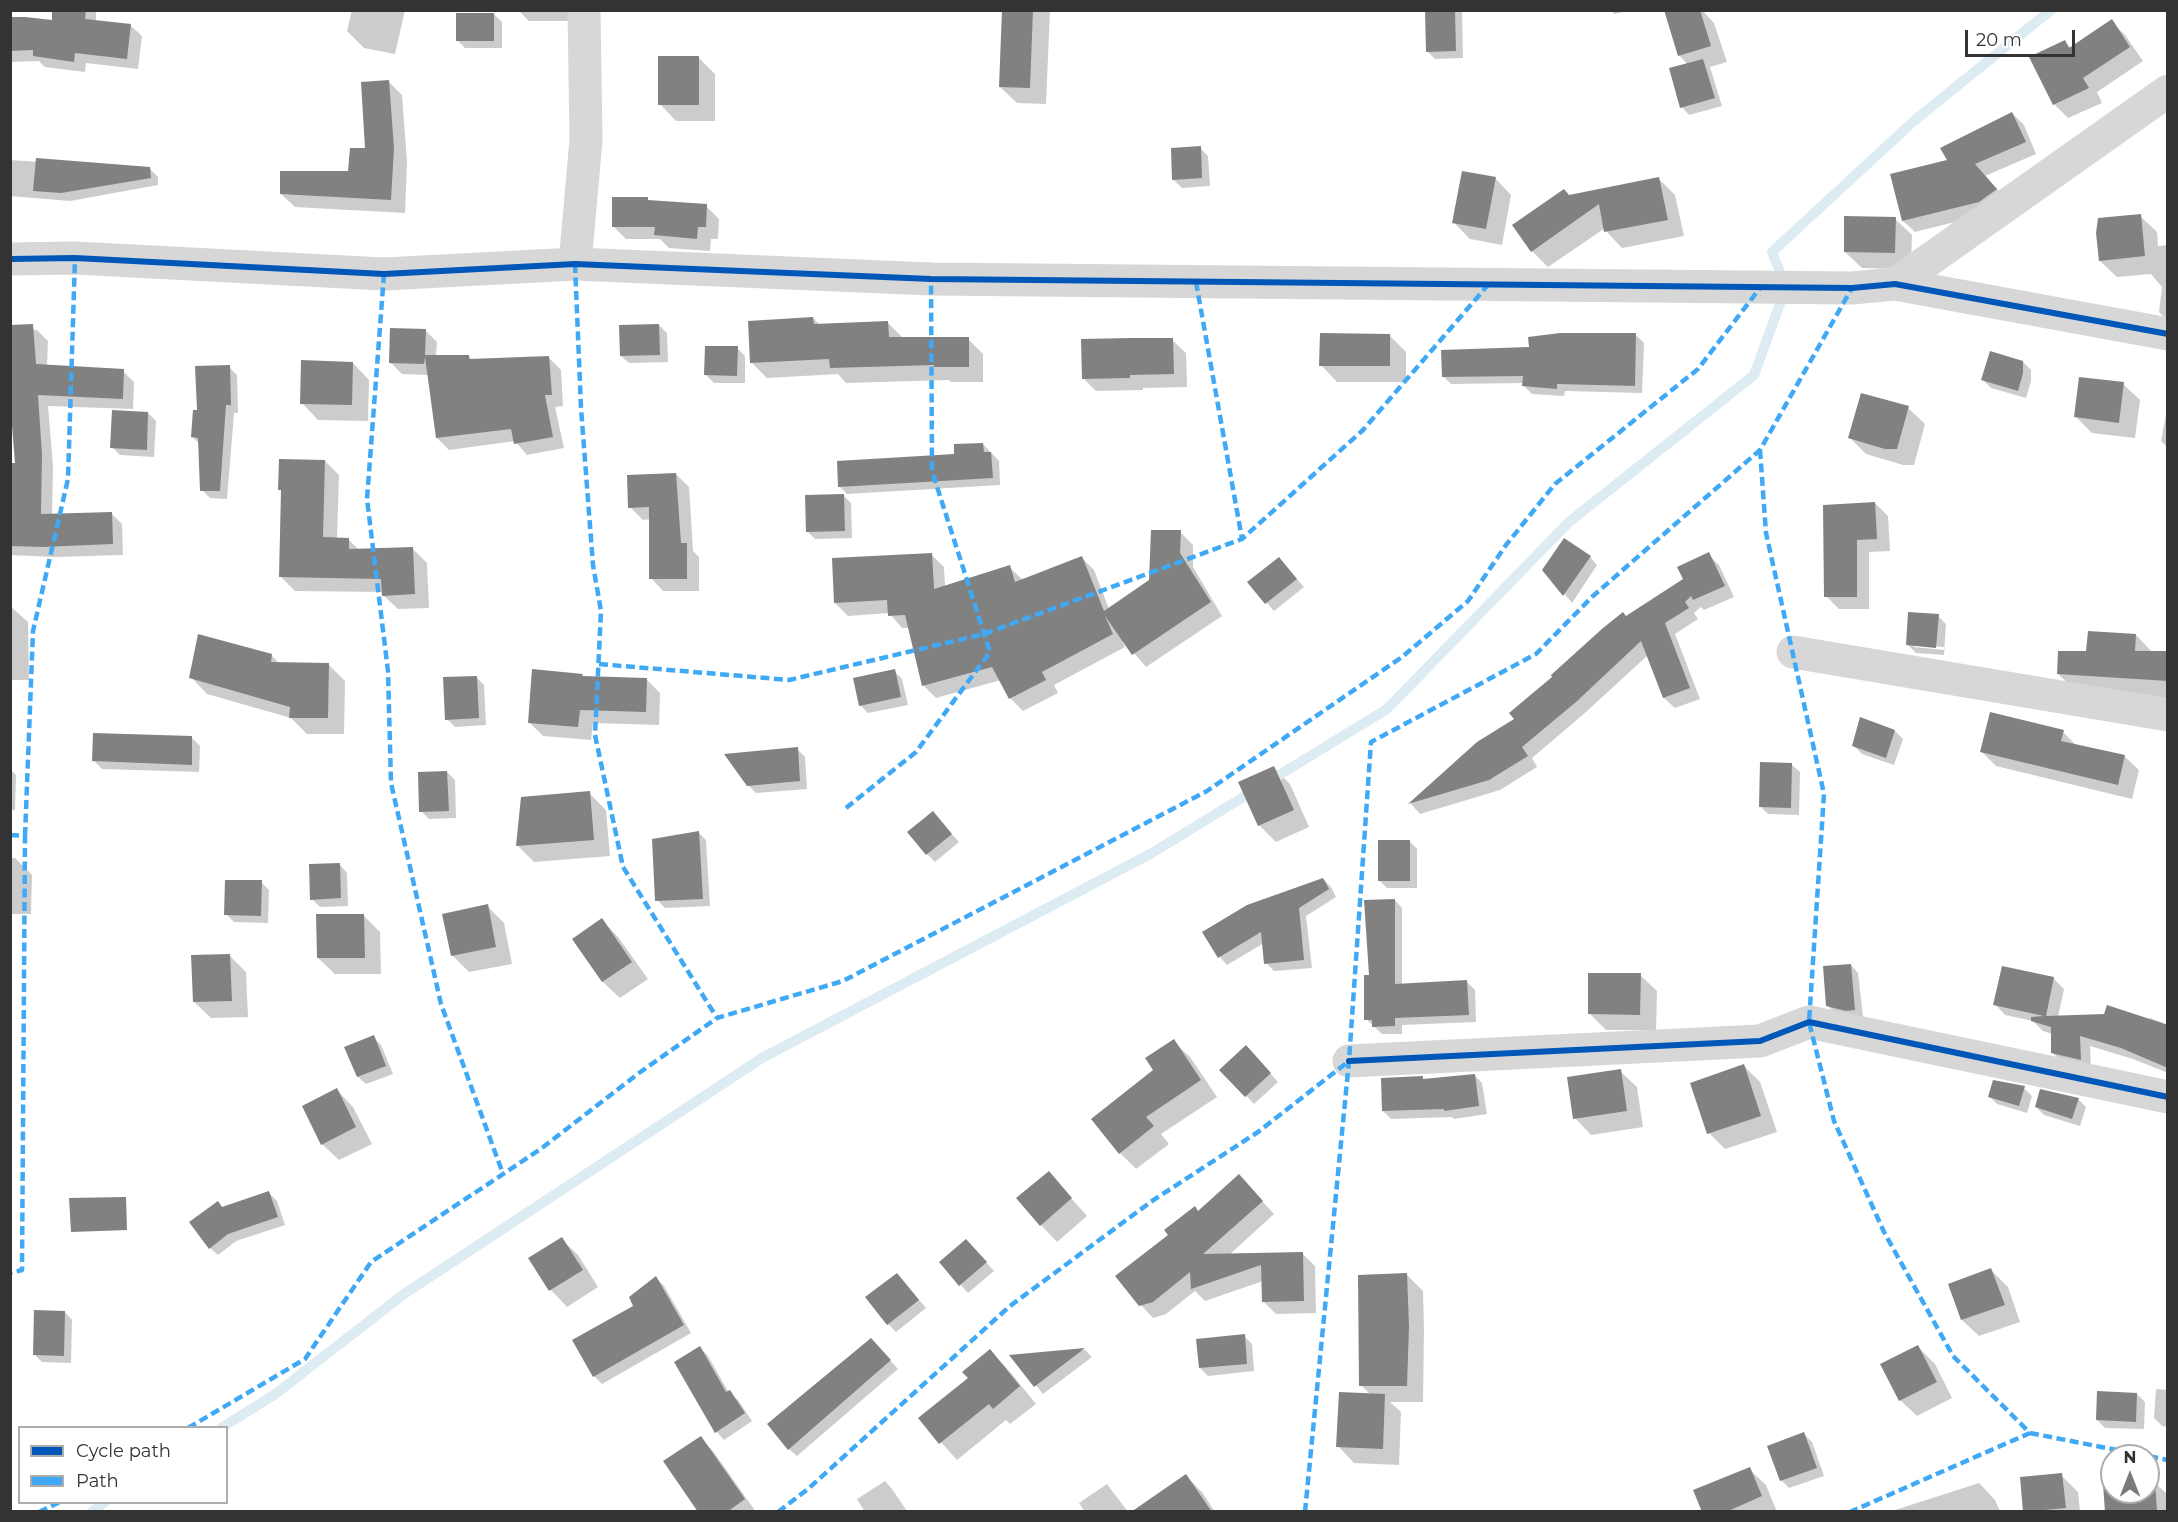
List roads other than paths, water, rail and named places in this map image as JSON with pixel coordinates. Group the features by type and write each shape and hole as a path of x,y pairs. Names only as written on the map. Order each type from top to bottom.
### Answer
{"street":[{"path":"574,264 586,140 584,10"},
{"path":"1895,284 2168,91"},
{"path":"10,259 75,258 384,274 574,264 931,279 1852,288 1895,284 2168,334"},
{"path":"1793,652 2168,715"},
{"path":"1349,1061 1760,1041 1809,1022 2168,1097"}],"waterway":[{"path":"224,1426 274,1395 404,1294 762,1058 1152,853 1387,709 1569,522 1754,375 1786,287 1772,252 1915,120 2051,10"},
{"path":"92,1512 102,1504"}]}
